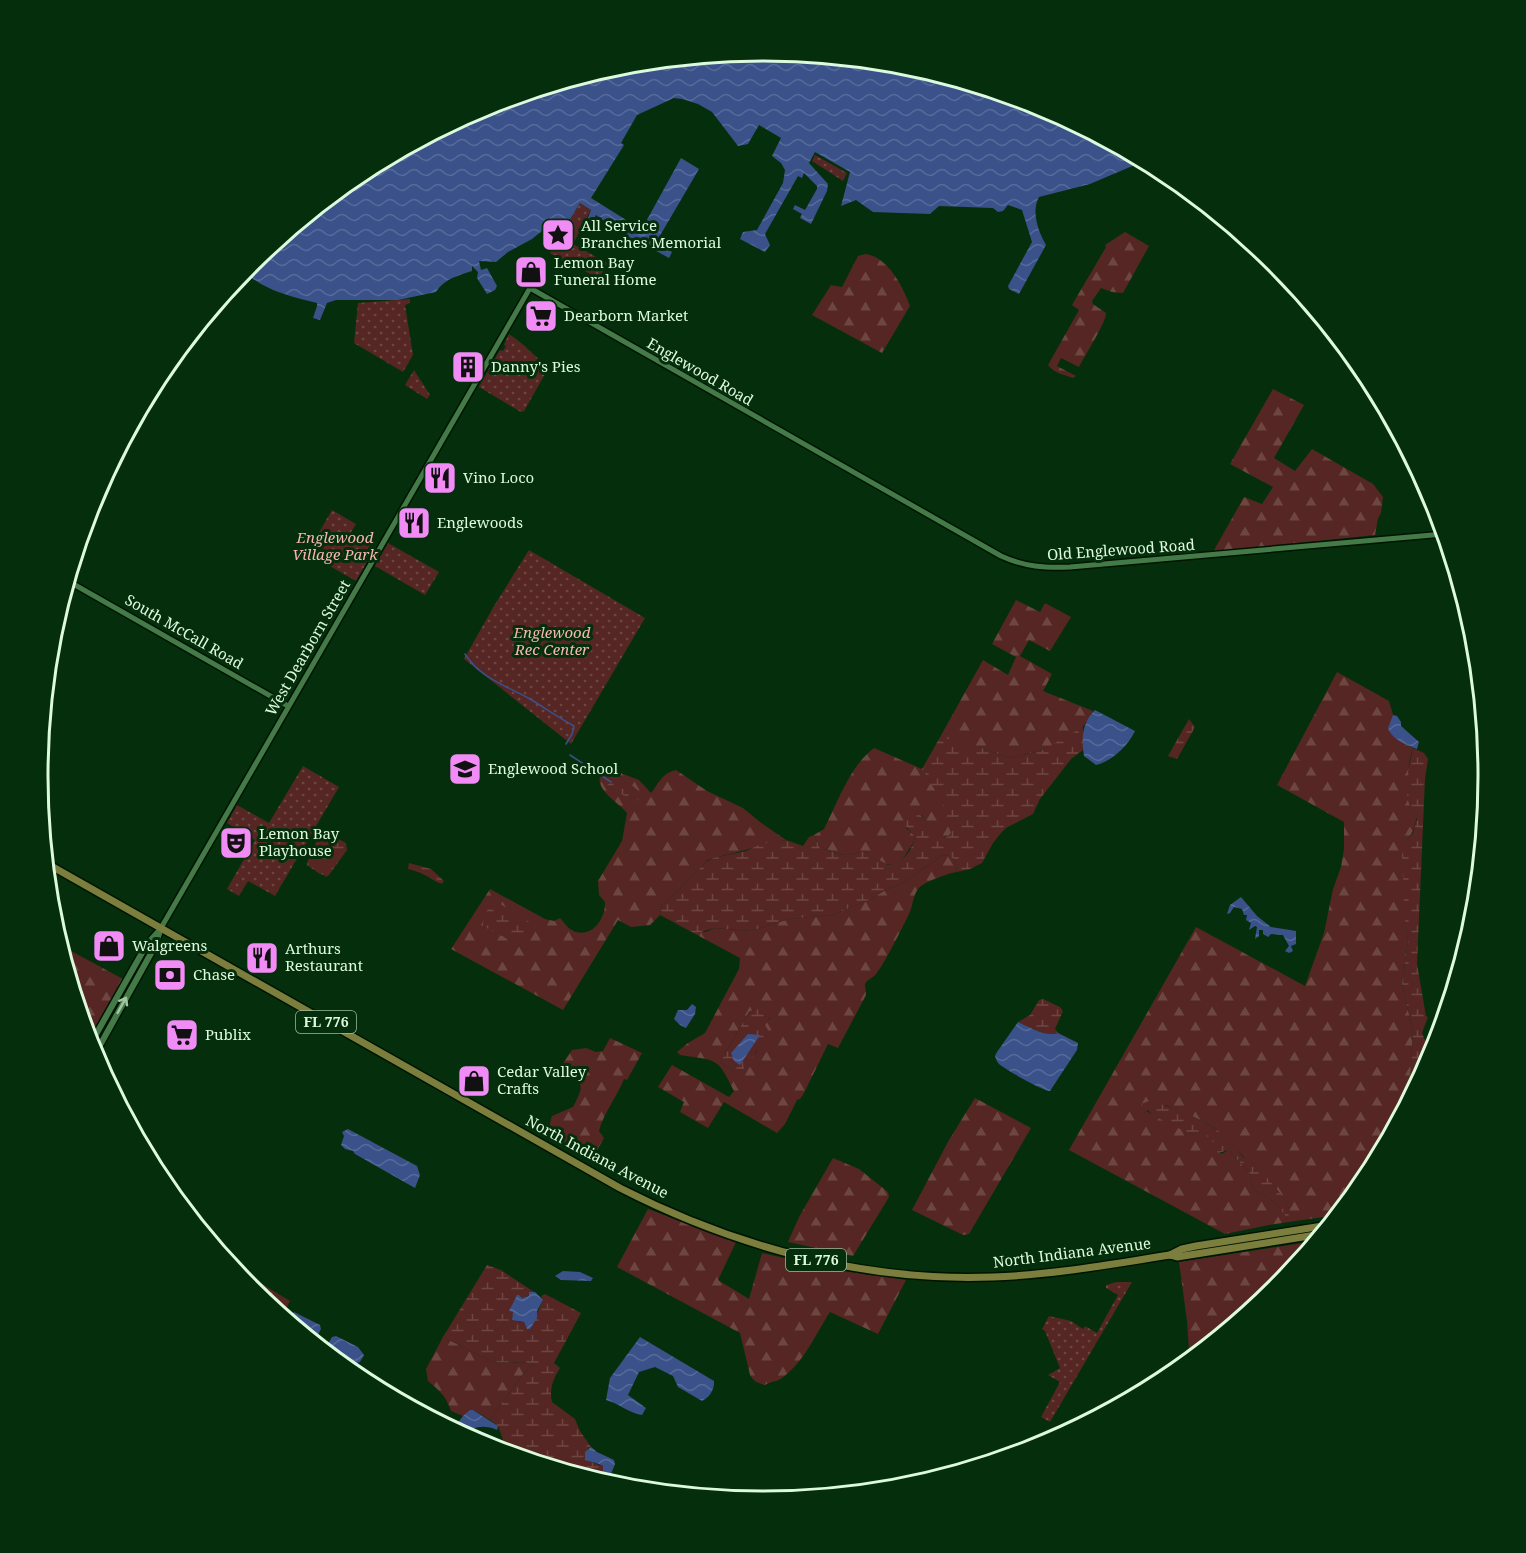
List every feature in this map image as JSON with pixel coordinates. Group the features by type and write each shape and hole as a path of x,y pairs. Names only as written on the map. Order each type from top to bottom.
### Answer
{"main road":[{"name":"FL 776","path":"54,867 161,928"},
{"path":"96,1034 147,944 161,928"},
{"path":"100,1045 154,948 161,928"},
{"name":"North Indiana Avenue","path":"161,928 609,1182 656,1205 742,1240 778,1251 833,1264 923,1275 993,1277 1053,1272 1170,1255 1196,1246 1318,1227"},
{"name":"North Indiana Avenue","path":"1170,1255 1177,1257 1311,1236"}],"street":[{"name":"Englewood Road","path":"530,288 828,458"},
{"name":"West Dearborn Street","path":"161,928 530,288"},
{"name":"Old Englewood Road","path":"828,458 1001,556 1033,567 1083,567 1436,535"},
{"name":"South McCall Road","path":"74,584 288,706"}],"green space":[{"path":"815,155 847,173 843,181 812,161"},
{"path":"580,203 591,210 573,244 607,263 599,279 574,265 570,266 550,253 555,244 542,231 548,226 569,221"},
{"path":"1125,232 1149,246 1123,293 1101,288 1092,301 1106,313 1099,331 1079,367 1061,358 1057,366 1076,376 1073,378 1056,372 1048,365 1079,310 1072,305 1106,247 1105,245"},
{"path":"865,254 873,256 887,266 898,281 910,306 882,353 812,315 831,285 842,287 858,256"},
{"path":"410,299 410,303 405,305 413,355 403,372 354,343 358,303"},
{"path":"509,334 549,367 524,411 521,412 479,387 500,350 503,351 506,346 504,345"},
{"path":"414,370 430,395 427,399 405,385"},
{"path":"1273,389 1304,405 1274,458 1295,471 1312,449 1373,484 1383,497 1375,535 1213,552 1244,497 1262,504 1273,487 1230,464"},
{"name":"Englewood Village Park","path":"332,510 356,524 350,534 375,548 356,581 307,553"},
{"path":"388,543 439,572 425,595 375,566"},
{"name":"Englewood Rec Center","path":"529,550 645,618 571,744 464,659"},
{"path":"1016,600 1040,612 1045,603 1071,617 1050,651 1029,640 1020,656 1052,674 1043,691 1093,711 1083,727 1060,742 1043,750 1010,758 979,747 967,747 956,740 939,739 983,660 1008,675 1016,657 992,644"},
{"path":"1337,672 1389,701 1394,718 1388,728 1405,744 1413,748 1409,769 1416,816 1412,832 1406,841 1405,920 1408,941 1402,984 1413,1031 1410,1080 1358,1174 1326,1217 1225,1234 1069,1150 1196,927 1305,986 1324,933 1333,889 1341,867 1344,822 1277,785","holes":["1166,1105 1205,1123 1224,1136 1277,1190 1289,1208 1286,1216 1272,1200 1254,1191 1250,1174 1229,1150 1221,1154 1210,1137 1192,1134 1146,1111"]},
{"path":"1189,719 1195,727 1177,759 1168,756"},
{"path":"1083,727 1083,750 1071,759 1040,799 1033,814 1006,828 993,843 982,863 970,869 957,872 955,860 943,855 900,885 832,915 789,919 751,931 714,928 701,932 699,936 660,915 662,905 706,862 713,858 746,851 761,844 786,840 803,846 809,837 814,835 821,850 846,855 864,851 888,865 898,862 910,851 914,841 915,836 907,828 905,818 914,812 919,814 936,833 948,837 951,833 944,807 922,769 939,739 956,739 967,747 979,747 1010,758 1043,750"},
{"path":"874,748 922,769 943,802 951,833 948,837 935,832 922,815 906,828 915,836 912,845 901,860 891,865 864,851 846,855 821,850 814,835 824,829 851,775"},
{"path":"1413,748 1424,753 1428,759 1425,779 1417,964 1428,1017 1422,1033 1426,1043 1410,1080 1413,1031 1402,984 1408,941 1402,855 1417,819 1408,802 1408,775"},
{"path":"303,766 339,787 275,896 248,881 239,896 227,889 255,840 227,823 237,805 269,823"},
{"path":"610,769 639,780 651,793 664,776 676,770 707,791 743,808 786,840 708,860 662,905 660,915 650,925 631,927 618,920 563,1010 451,949 490,889 545,919 554,921 560,918 570,929 577,932 584,933 595,927 605,909 605,902 599,895 598,881 622,841 627,813 606,793 600,783 602,770"},
{"path":"614,780 634,787 643,797 642,799 635,801 611,789 607,785"},
{"path":"326,833 346,843 347,850 326,877 307,865 313,847"},
{"path":"943,855 955,860 957,872 931,881 917,891 909,914 888,955 879,971 865,984 866,995 838,1048 828,1044 804,1093 797,1100 785,1124 777,1133 724,1102 708,1128 680,1112 684,1102 658,1087 672,1065 729,1097 734,1091 724,1071 714,1062 680,1055 677,1052 705,1033 739,969 740,958 699,936 701,932 714,928 751,931 789,919 832,915 900,885","holes":["757,1008 770,1018 766,1022 756,1053 734,1073 722,1064 721,1061 749,1012"]},
{"path":"409,863 431,869 444,881 442,884 408,869"},
{"path":"497,902 534,925 522,947 483,926 486,912"},
{"path":"69,950 123,979 95,1031"},
{"path":"1043,999 1060,1007 1063,1011 1055,1029 1058,1033 1042,1033 1018,1022 1030,1015 1039,1000"},
{"path":"758,1007 769,1013 769,1020 765,1025 768,1030 753,1057 747,1059 743,1071 734,1073 721,1061 749,1012"},
{"path":"610,1038 642,1053 627,1080 624,1079 604,1117 599,1131 604,1138 590,1158 554,1139 550,1125 552,1116 573,1107 578,1098 581,1086 560,1068 572,1050 586,1048 596,1052 603,1051"},
{"path":"975,1098 1031,1128 969,1234 963,1235 912,1210 949,1140"},
{"path":"1149,1101 1193,1116 1224,1135 1242,1156 1250,1160 1276,1188 1291,1212 1291,1218 1287,1219 1273,1202 1254,1191 1250,1174 1229,1150 1218,1153 1210,1137 1192,1134 1154,1116 1141,1104"},
{"path":"833,1158 859,1169 888,1192 889,1197 853,1256 788,1242 799,1217"},
{"path":"648,1209 736,1242 718,1280 749,1299 762,1253 836,1270 906,1280 878,1334 830,1312 797,1364 780,1379 765,1385 756,1382 750,1375 740,1333 617,1267"},
{"path":"1305,1243 1269,1282 1189,1350 1179,1262"},
{"path":"487,1265 501,1270 534,1292 529,1292 529,1296 521,1298 521,1296 510,1311 514,1312 512,1317 524,1322 527,1329 530,1329 543,1300 541,1296 545,1294 581,1313 554,1363 560,1368 552,1385 551,1398 552,1402 575,1419 591,1447 588,1448 591,1462 603,1466 603,1471 578,1467 504,1443 498,1426 490,1420 523,1374 534,1363 493,1362 443,1337"},
{"path":"254,1279 290,1301 286,1309"},
{"path":"1116,1282 1132,1282 1050,1422 1041,1417 1060,1382 1048,1375 1060,1368 1045,1331 1042,1329 1049,1316 1071,1321 1083,1329 1085,1326 1097,1333 1118,1295 1106,1288 1106,1285"},
{"path":"443,1337 493,1362 534,1363 523,1374 490,1420 473,1410 463,1416 451,1411 442,1394 428,1381 426,1369"}],"water":[{"path":"763,61 810,63 902,75 993,99 1037,116 1079,135 1134,165 1090,184 1039,197 1036,221 1046,245 1019,294 1009,289 1008,286 1032,242 1022,210 1008,205 1003,211 998,212 993,208 939,206 930,214 873,212 856,200 841,206 850,172 815,152 809,163 828,184 827,191 811,224 800,218 802,214 793,209 795,205 805,210 817,189 817,186 804,173 802,178 798,176 765,234 770,245 765,252 740,239 743,232 757,230 783,183 785,170 781,163 772,156 781,138 759,125 748,144 738,146 712,112 698,104 674,98 637,115 621,143 624,145 591,198 639,228 643,227 681,158 699,169 658,239 658,243 672,252 669,258 633,238 629,239 596,215 593,221 588,218 591,210 580,203 569,221 548,226 496,262 479,261 481,270 487,268 497,286 495,290 487,294 477,278 478,272 472,266 472,271 447,281 436,292 398,300 336,300 327,303 320,320 313,318 317,303 268,288 251,278 328,209 406,157 447,135 533,99 624,75 670,68"},
{"path":"1095,710 1135,731 1119,752 1096,765 1084,756 1083,743 1085,725"},
{"path":"1393,715 1397,716 1401,726 1419,742 1417,749 1400,742 1390,732 1388,728"},
{"path":"1241,897 1257,916 1271,927 1296,931 1296,944 1291,946 1293,951 1289,953 1285,951 1289,946 1283,935 1271,934 1268,937 1263,934 1263,930 1259,930 1259,936 1255,939 1257,927 1249,930 1251,923 1246,920 1247,915 1244,915 1242,909 1234,907 1227,914 1230,905"},
{"path":"692,1004 696,1007 695,1014 686,1028 674,1019 678,1010 687,1010"},
{"path":"1018,1022 1042,1033 1058,1033 1078,1043 1077,1050 1050,1091 1016,1075 999,1064 995,1056"},
{"path":"748,1034 760,1035 740,1065 734,1061 731,1053"},
{"path":"348,1129 417,1166 420,1175 415,1188 353,1151 345,1149 341,1145 344,1136 342,1132"},
{"path":"563,1271 580,1272 593,1278 591,1281 561,1280 555,1276"},
{"path":"529,1292 535,1292 543,1300 537,1311 537,1318 530,1329 527,1329 524,1322 512,1320 513,1312 509,1311 517,1295 522,1298 529,1296"},
{"path":"294,1312 320,1325 321,1329 318,1335 292,1314"},
{"path":"336,1336 358,1347 364,1355 360,1362 355,1364 328,1344 332,1337"},
{"path":"640,1337 714,1381 714,1387 705,1400 702,1401 678,1387 673,1376 655,1367 639,1372 628,1395 646,1408 642,1415 606,1400 610,1378"},
{"path":"473,1410 498,1426 497,1430 488,1427 472,1429 458,1423 463,1416"},
{"path":"591,1447 614,1460 615,1464 611,1475 591,1470 603,1471 603,1466 585,1460 585,1452"}],"waterway":[{"path":"465,654 486,675 574,726 566,744"},
{"path":"570,755 611,782"}],"place":[{"name":"All Service Branches Memorial","path":"558,235"},
{"name":"Lemon Bay Funeral Home","path":"531,272"},
{"name":"Dearborn Market","path":"541,316"},
{"name":"Danny's Pies","path":"468,367"},
{"name":"Vino Loco","path":"440,478"},
{"name":"Englewoods","path":"414,523"},
{"name":"Englewood School","path":"465,769"},
{"name":"Lemon Bay Playhouse","path":"236,843"},
{"name":"Walgreens","path":"109,946"},
{"name":"Arthurs Restaurant","path":"262,958"},
{"name":"Chase","path":"170,975"},
{"name":"Publix","path":"182,1035"},
{"name":"Cedar Valley Crafts","path":"474,1081"}]}
